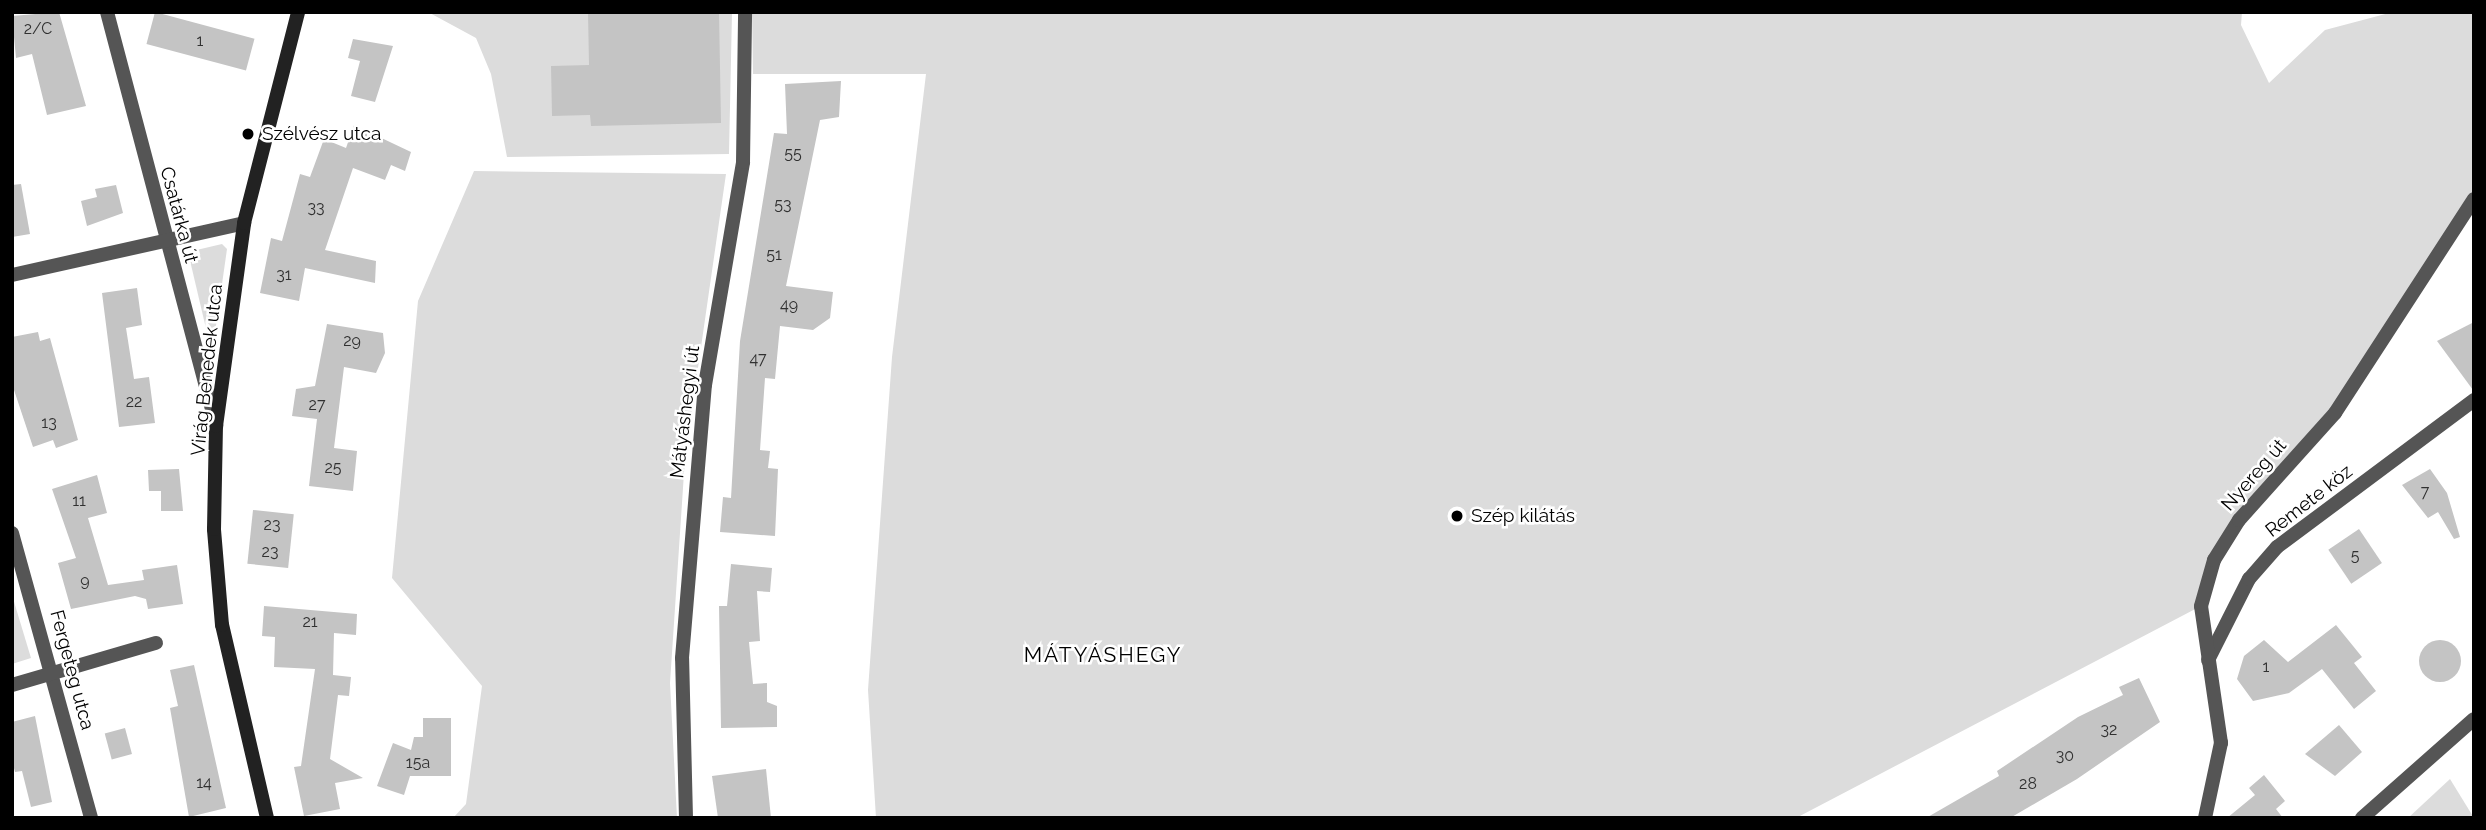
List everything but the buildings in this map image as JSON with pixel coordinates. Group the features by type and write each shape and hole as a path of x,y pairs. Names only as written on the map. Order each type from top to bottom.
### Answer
{"street":[{"name":"Csatárka út","path":"107,12 216,426"},
{"name":"Virág Benedek utca","path":"267,818 222,625 214,529 216,426 244,223 298,12"},
{"name":"Mátyáshegyi út","path":"687,818 682,657 705,385 743,162 745,12"},
{"name":"Nyereg út","path":"2206,818 2221,743 2206,665 2201,606 2214,560 2239,520 2335,413 2474,199"},
{"path":"12,275 244,223"},
{"name":"Remete köz","path":"2206,665 2231,609 2277,547 2474,400"},
{"name":"Fergeteg utca","path":"12,533 55,673 91,818"},
{"path":"12,685 156,643"},
{"path":"2362,818 2474,719"}],"shaded area":[{"path":"428,12 732,12 729,154 507,157 491,74 476,38"},
{"path":"752,12 2242,12 2241,25 2269,83 2325,30 2393,12 2474,12 2474,199 2335,413 2239,520 2201,606 1796,818 876,818 868,690 892,357 926,74 753,74"},
{"path":"474,171 726,174 685,458 670,683 677,818 453,818 466,804 482,686 392,578 418,301"},
{"path":"222,244 227,249 212,354 188,252"},
{"path":"12,595 31,658 12,664"},
{"path":"2450,779 2474,818 2408,818"}],"place":[{"name":"Szélvész utca","path":"248,134"},
{"name":"Szép kilátás","path":"1457,516"}],"district":[{"name":"MÁTYÁSHEGY","path":"1103,655"}]}
